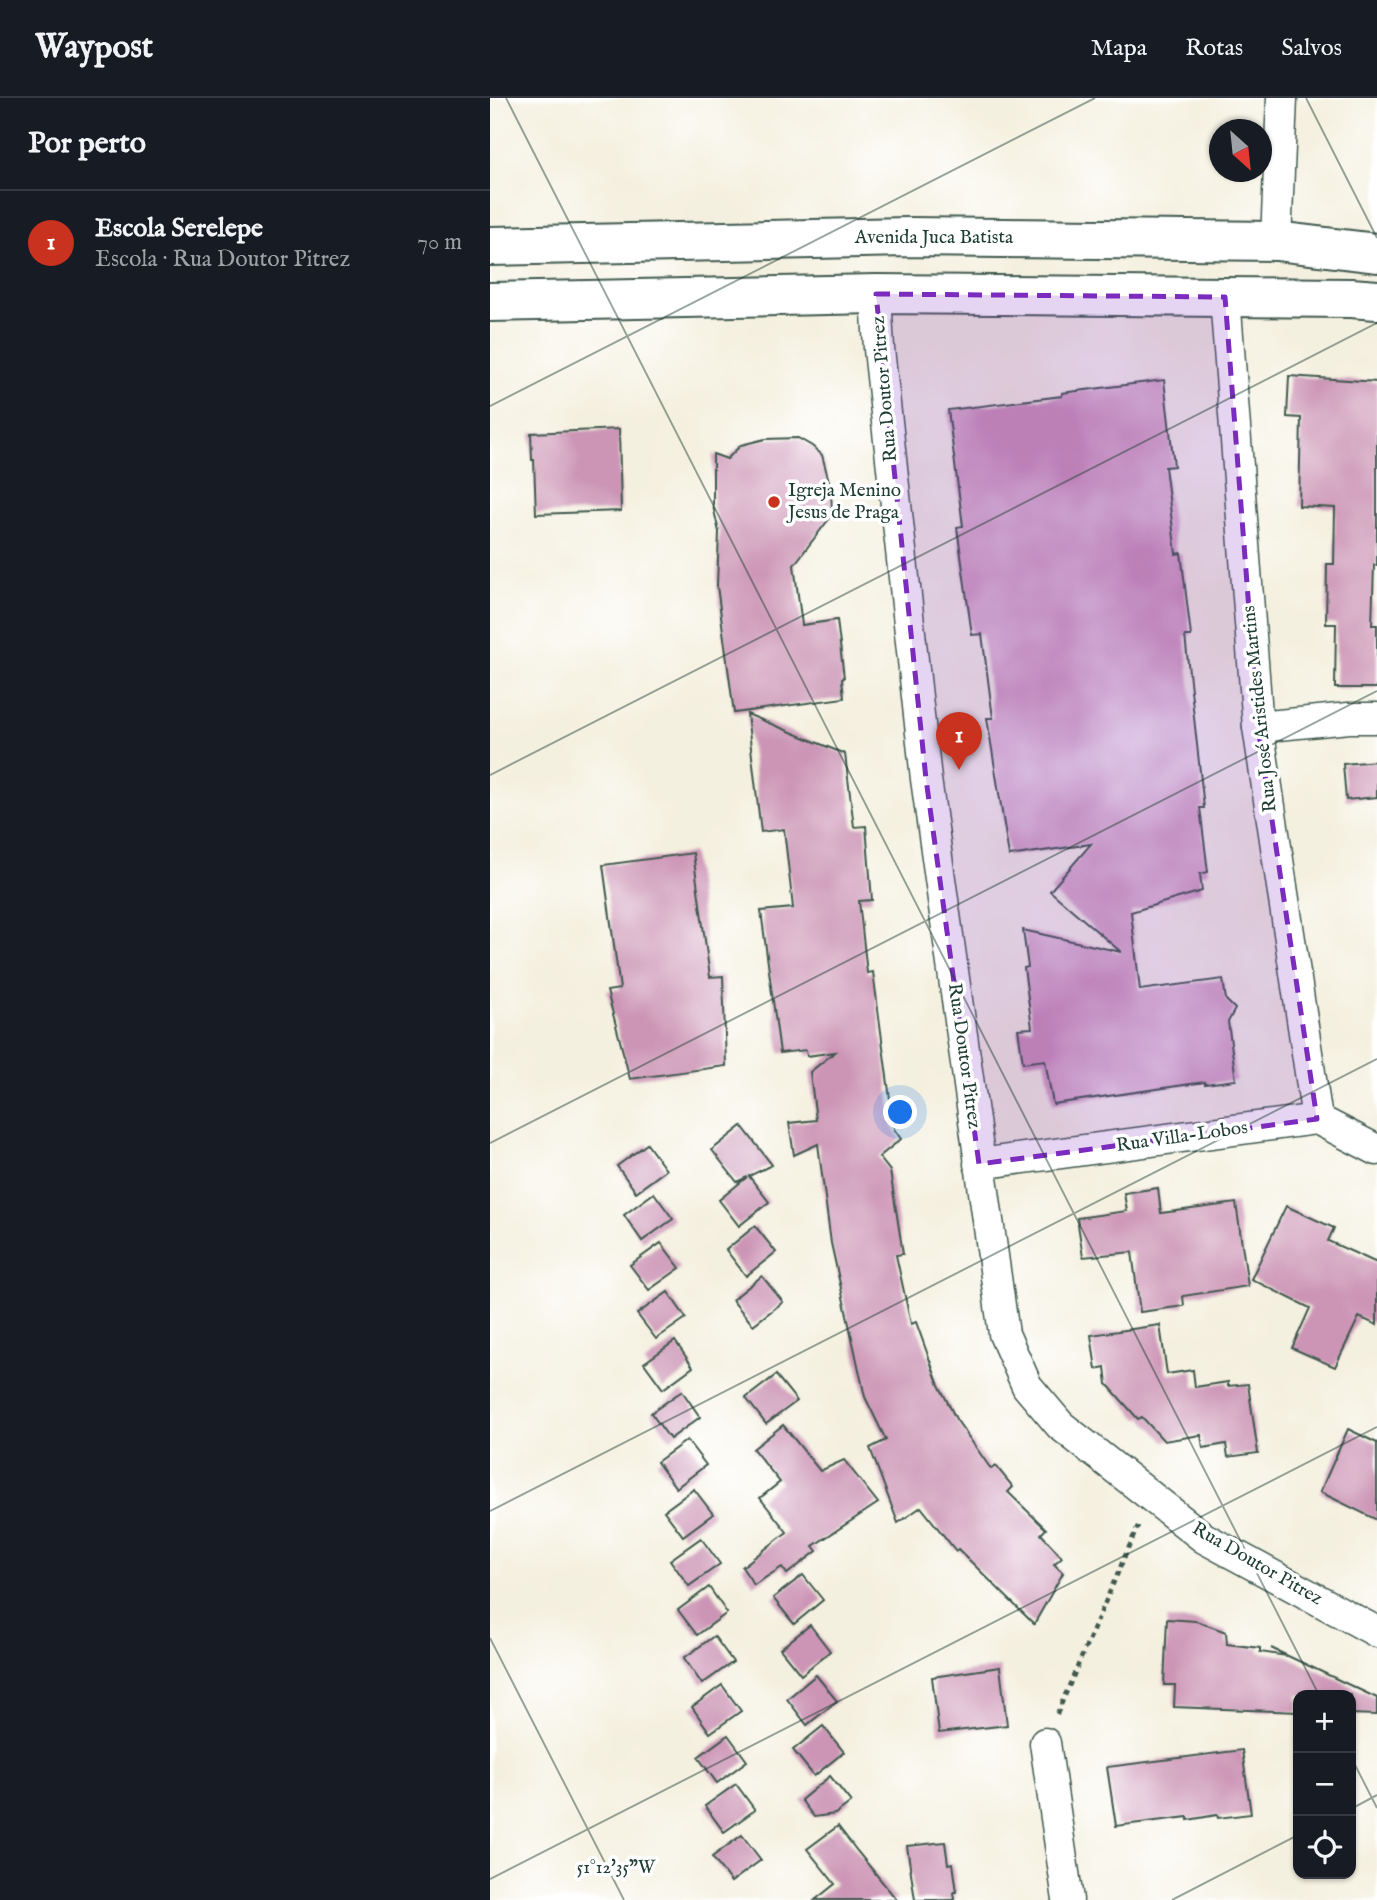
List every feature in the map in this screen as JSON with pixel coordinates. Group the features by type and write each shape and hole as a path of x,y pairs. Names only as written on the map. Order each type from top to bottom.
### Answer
{"main road":[{"name":"Avenida Juca Batista","path":"490,247 908,237 1276,241 1377,253"},
{"path":"490,302 876,294 1225,296 1377,300"}],"street":[{"path":"1276,241 1282,98"},
{"name":"Rua Doutor Pitrez","path":"876,294 881,363 926,779 1004,1334 1027,1386 1060,1425 1204,1538 1377,1632"},
{"name":"Rua José Aristides Martins","path":"1225,296 1258,727 1317,1119"},
{"path":"1258,727 1349,718 1377,718"},
{"path":"1317,1119 1377,1150"},
{"name":"Rua Villa-Lobos","path":"979,1164 1317,1119"},
{"path":"1045,1743 1068,1900"}],"path":[{"path":"1045,1743 1151,1496"}],"highlighted area":[{"path":"876,294 1225,297 1258,727 1317,1119 979,1164 926,779"}],"building":[{"path":"1289,376 1377,382 1377,565 1374,565 1372,625 1377,625 1377,688 1335,688 1336,624 1326,624 1327,564 1334,564 1335,508 1299,506 1301,418 1287,417"},
{"path":"1164,380 1174,466 1165,467 1176,554 1181,553 1191,636 1185,636 1204,808 1200,808 1208,872 1200,874 1202,891 1131,912 1140,990 1223,979 1226,1000 1235,1009 1228,1022 1236,1080 1053,1104 1045,1060 1023,1063 1018,1029 1032,1028 1024,968 1028,967 1023,930 1121,952 1050,891 1091,844 1009,856 987,718 993,718 982,634 972,635 957,527 963,526 948,410"},
{"path":"619,429 621,511 536,514 531,433"},
{"path":"798,438 822,455 831,489 832,515 794,565 802,625 837,620 844,698 734,713 717,586 719,532 713,506 713,454 727,459 741,445 765,439"},
{"path":"747,714 845,754 854,827 866,826 872,900 859,901 867,973 873,972 894,1129 901,1139 879,1157 890,1171 903,1254 896,1255 911,1324 916,1322 938,1383 956,1419 991,1469 996,1466 1013,1487 1008,1492 1046,1529 1041,1534 1062,1557 1054,1564 1063,1573 1034,1624 958,1549 956,1551 921,1507 898,1523 870,1448 886,1440 865,1397 831,1243 818,1144 794,1155 789,1123 816,1120 810,1072 835,1052 807,1056 806,1050 780,1053 761,911 793,908 784,829 761,832"},
{"path":"1377,761 1377,797 1346,800 1343,764"},
{"path":"693,853 710,977 723,976 726,1066 630,1079 607,991 620,989 603,865"},
{"path":"742,1126 772,1165 749,1176 769,1202 739,1226 719,1200 747,1177 737,1182 712,1150"},
{"path":"647,1144 666,1170 636,1192 617,1166"},
{"path":"1158,1188 1161,1213 1236,1203 1248,1286 1183,1296 1184,1306 1140,1312 1132,1252 1083,1257 1077,1218 1127,1211 1124,1193"},
{"path":"654,1193 673,1219 642,1241 624,1215"},
{"path":"1286,1206 1334,1228 1328,1241 1377,1263 1377,1325 1359,1317 1335,1367 1292,1348 1310,1308 1251,1279"},
{"path":"755,1226 776,1252 746,1276 726,1250"},
{"path":"661,1243 680,1268 649,1290 630,1265"},
{"path":"762,1276 783,1302 753,1325 732,1300"},
{"path":"668,1292 686,1318 656,1339 637,1314"},
{"path":"1160,1325 1167,1374 1193,1370 1195,1387 1228,1382 1228,1386 1248,1384 1258,1453 1228,1457 1226,1444 1203,1448 1201,1435 1164,1441 1142,1417 1138,1419 1107,1384 1105,1367 1096,1369 1091,1335"},
{"path":"675,1341 693,1367 663,1389 644,1363"},
{"path":"776,1375 797,1401 766,1424 746,1398"},
{"path":"682,1391 700,1417 670,1439 651,1413"},
{"path":"783,1425 820,1471 844,1460 878,1503 813,1546 817,1551 787,1574 782,1567 754,1585 742,1567 787,1532 760,1498 780,1482 753,1449"},
{"path":"1348,1429 1377,1443 1377,1520 1320,1492"},
{"path":"687,1440 706,1465 676,1488 657,1462"},
{"path":"694,1489 713,1514 683,1536 664,1511"},
{"path":"701,1538 720,1564 689,1586 670,1560"},
{"path":"803,1575 823,1600 794,1624 773,1598"},
{"path":"709,1587 727,1613 697,1635 678,1610"},
{"path":"1167,1619 1196,1621 1226,1632 1227,1644 1260,1648 1260,1652 1287,1656 1271,1648 1377,1698 1377,1715 1356,1714 1356,1690 1293,1690 1293,1712 1174,1707 1175,1685 1164,1685"},
{"path":"810,1625 830,1651 801,1675 780,1649"},
{"path":"714,1636 733,1662 702,1684 684,1658"},
{"path":"1000,1667 1007,1725 939,1733 932,1677"},
{"path":"816,1675 837,1701 807,1725 787,1699"},
{"path":"722,1685 741,1711 710,1733 692,1707"},
{"path":"823,1726 844,1752 814,1776 793,1750"},
{"path":"728,1735 747,1761 717,1783 698,1757"},
{"path":"1242,1750 1251,1814 1218,1818 1217,1815 1188,1820 1188,1817 1116,1826 1107,1767"},
{"path":"830,1776 851,1802 835,1814 814,1817 801,1800"},
{"path":"736,1784 755,1810 724,1832 705,1806"},
{"path":"838,1826 897,1900 815,1900 835,1884 807,1849"},
{"path":"742,1835 761,1860 731,1882 712,1857"},
{"path":"945,1842 948,1864 953,1863 957,1892 954,1892 955,1900 915,1900 907,1846"}],"place":[{"name":"Igreja Menino Jesus de Praga","path":"774,502"},
{"name":"Escola Serelepe","path":"959,770"}]}
